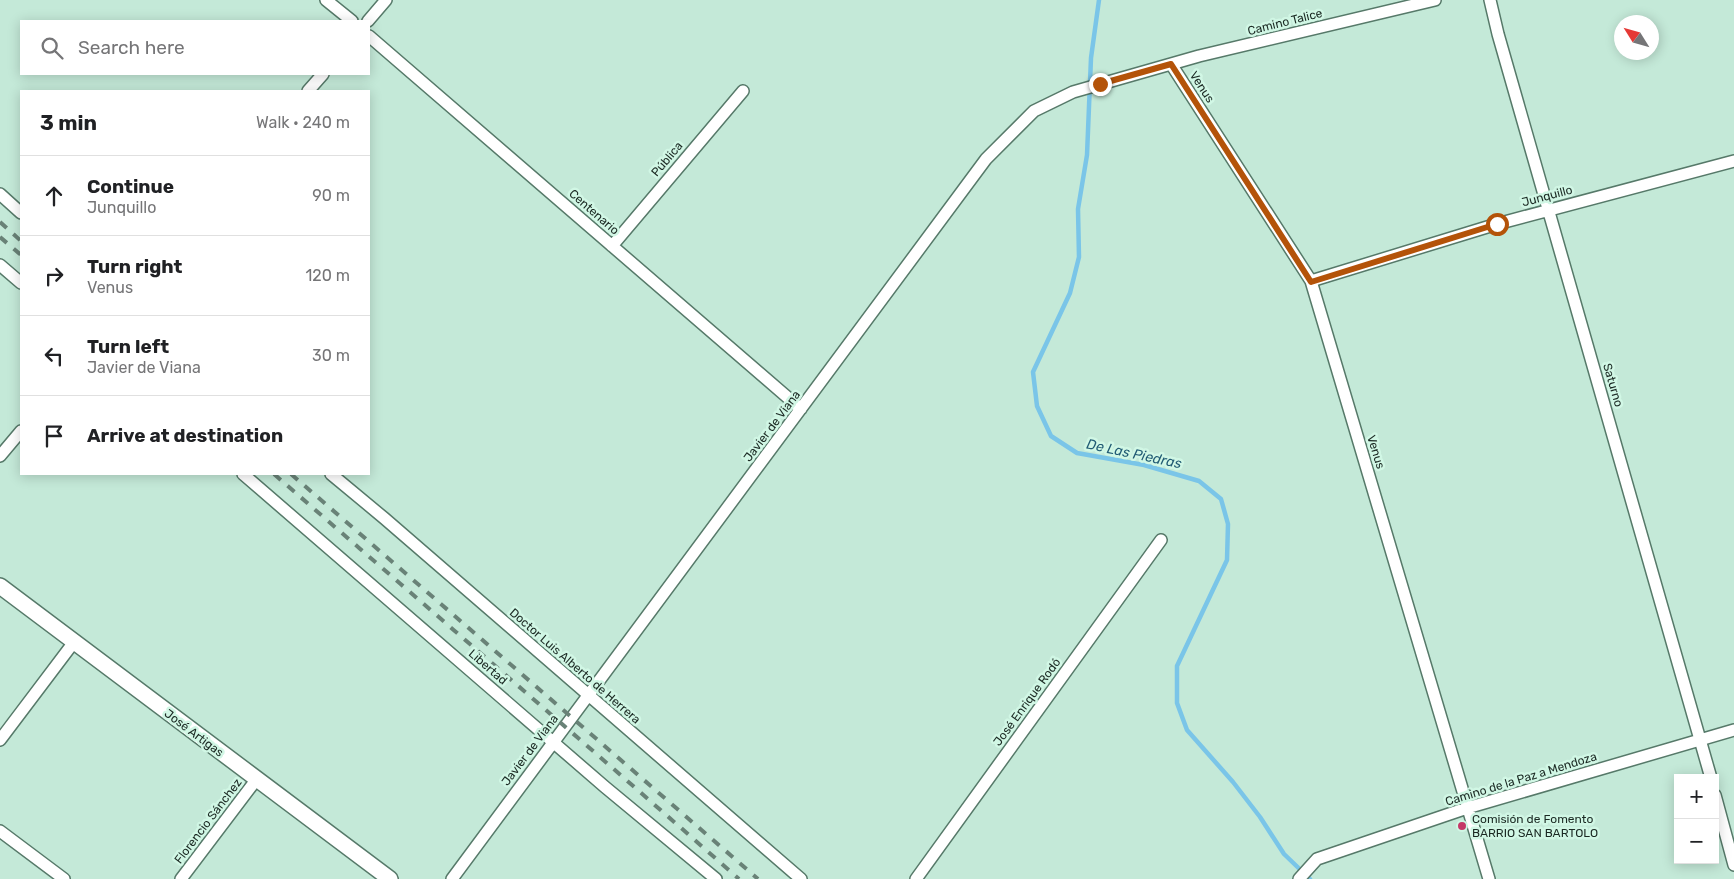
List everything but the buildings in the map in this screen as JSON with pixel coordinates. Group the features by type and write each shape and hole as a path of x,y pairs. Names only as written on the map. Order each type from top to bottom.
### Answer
{"street":[{"path":"326,0 351,20"},
{"path":"369,20 386,0"},
{"name":"Camino Talice","path":"1171,64 1435,0"},
{"name":"Saturno","path":"1490,0 1710,774"},
{"name":"Centenario","path":"370,37 801,409"},
{"name":"Javier de Viana","path":"452,879 986,159 1034,111 1073,92 1171,64"},
{"name":"Venus","path":"1171,64 1311,282 1489,879"},
{"path":"309,90 322,75"},
{"name":"Pública","path":"612,246 743,91"},
{"name":"Junquillo","path":"1311,282 1497,224 1734,161"},
{"path":"0,194 20,212"},
{"path":"0,265 20,282"},
{"path":"0,456 20,431"},
{"name":"Libertad","path":"244,475 553,742 716,879"},
{"name":"Doctor Luis Alberto de Herrera","path":"332,475 801,879"},
{"name":"José Enrique Rodó","path":"916,879 1161,540"},
{"name":"José Artigas","path":"0,586 390,879"},
{"path":"0,740 74,642"},
{"name":"Camino de la Paz a Mendoza","path":"1299,879 1317,859 1468,808 1734,730"},
{"name":"Florencio Sánchez","path":"181,879 256,780"},
{"path":"1719,810 1734,865"},
{"path":"0,831 64,879"}],"waterway":[{"name":"De Las Piedras","path":"1099,0 1091,58 1087,155 1078,209 1079,257 1070,293 1033,372 1037,406 1051,436 1077,453 1144,465 1199,481 1221,499 1228,524 1227,560 1177,666 1177,703 1187,730 1233,782 1260,817 1284,854 1310,879"}],"railway":[{"path":"0,222 20,240"},
{"path":"0,237 20,254"},
{"path":"275,475 739,879"},
{"path":"292,475 758,879"}],"place":[{"name":"Comisión de Fomento BARRIO SAN BARTOLO","path":"1462,826"}],"route":[{"path":"1100,84 1171,64 1311,282 1497,224"}]}
